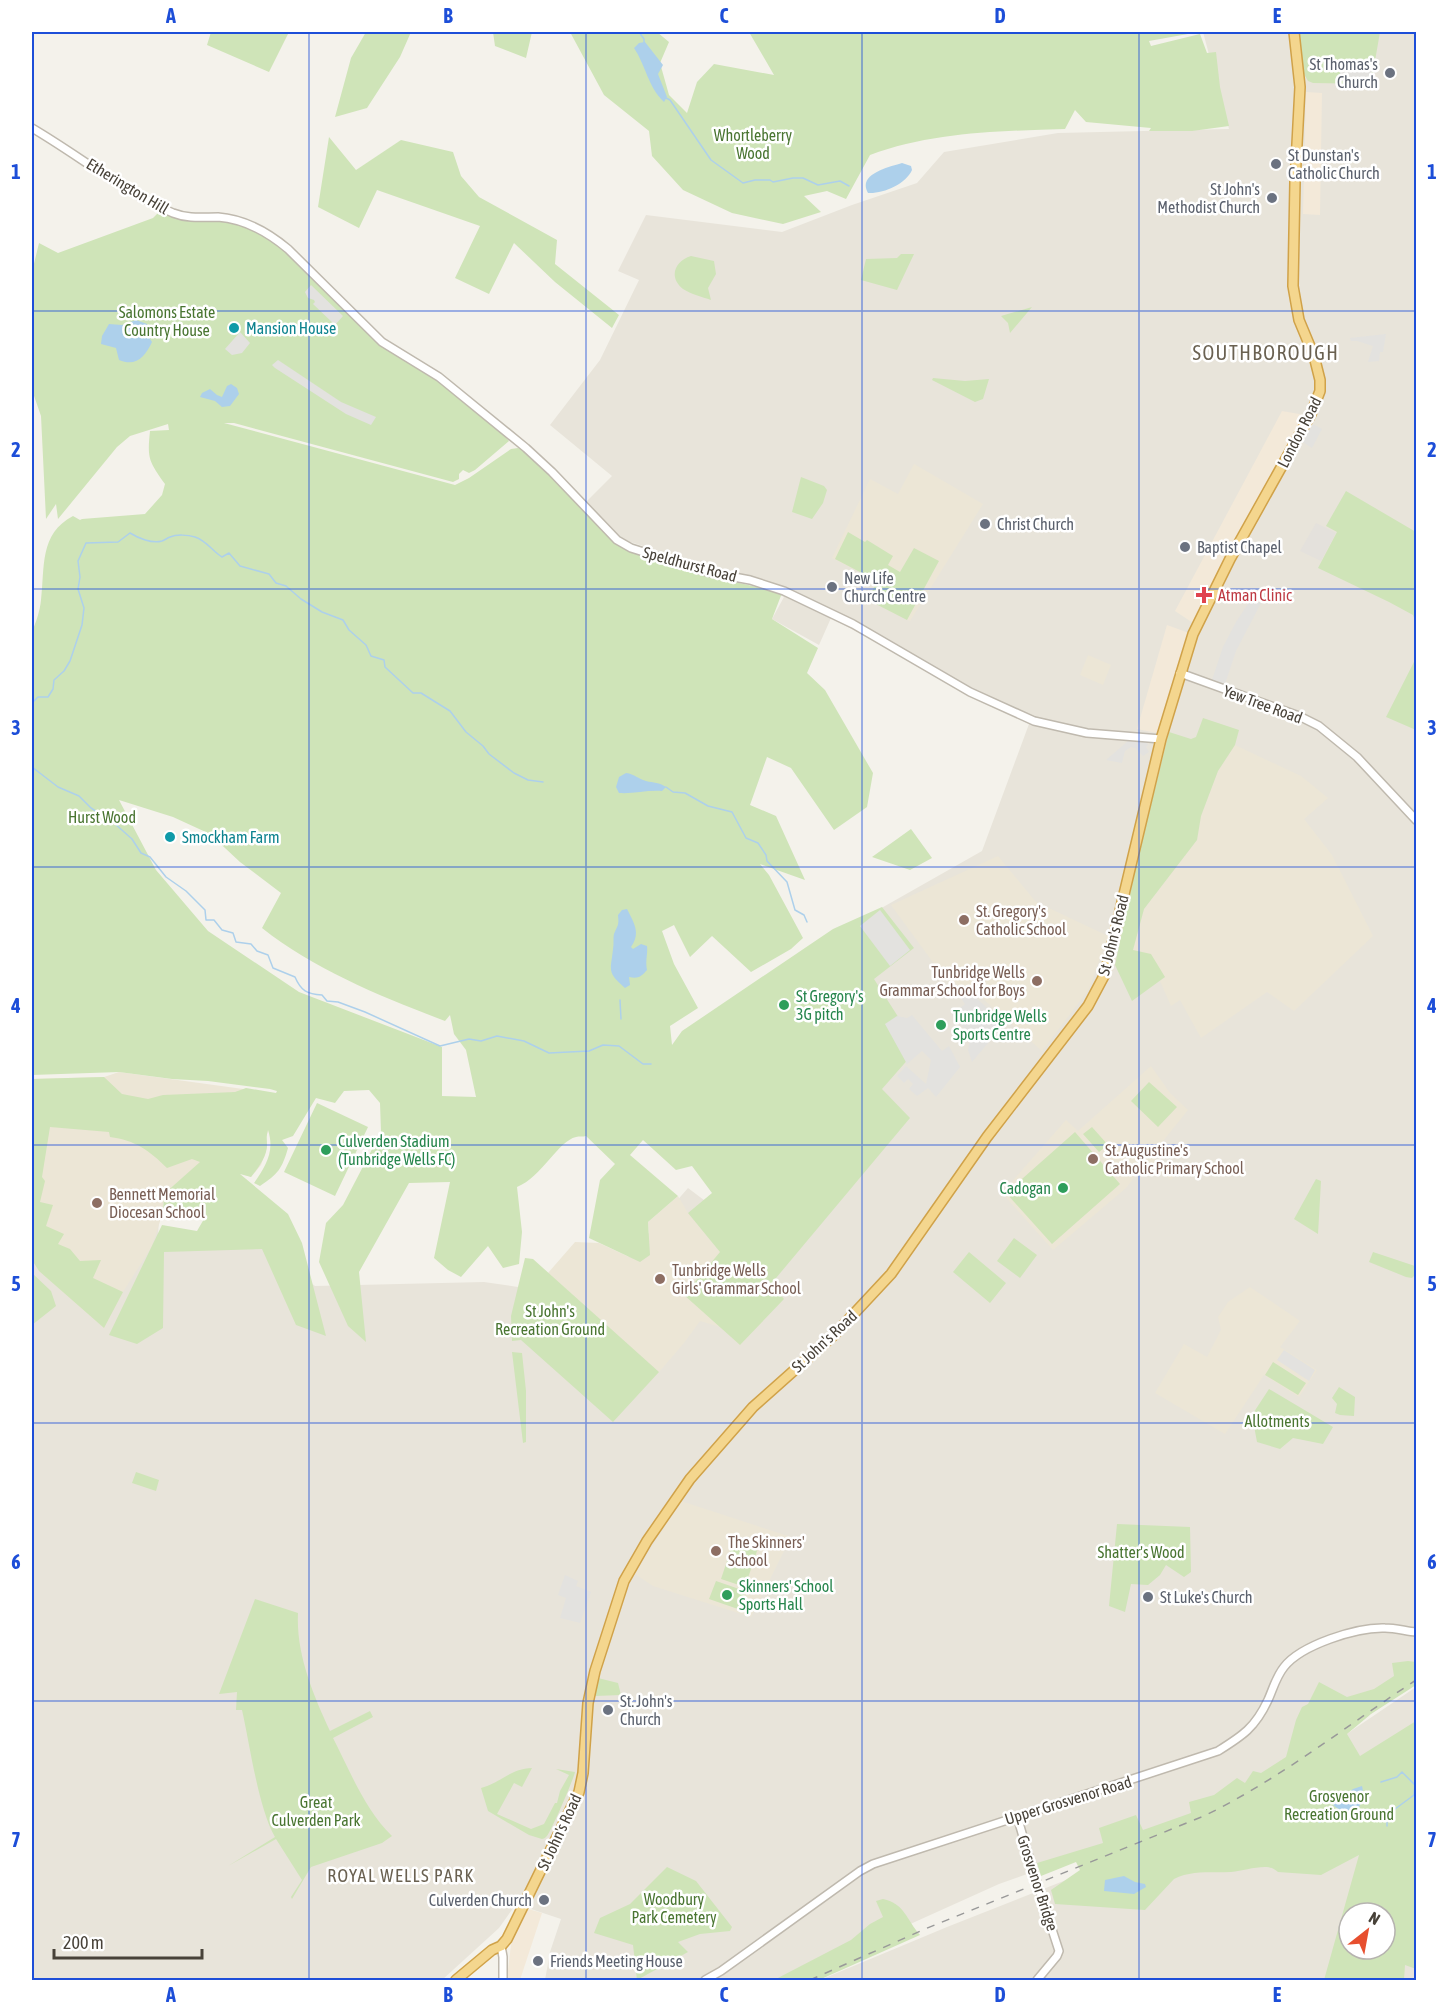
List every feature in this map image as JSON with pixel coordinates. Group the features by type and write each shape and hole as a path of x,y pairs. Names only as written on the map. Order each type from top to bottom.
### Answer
{"highway":[{"name":"London Road","path":"1161,739 1193,634 1213,592 1311,414 1320,391 1319,368 1299,320 1293,286 1294,182 1300,87 1294,32"},
{"name":"St John's Road","path":"501,1946 507,1939 582,1784 588,1703 594,1671 618,1595 633,1562 684,1487 746,1415 835,1334 891,1274 987,1137 1094,996 1108,963 1161,739"},
{"path":"456,1980 492,1950 501,1946"}],"street":[{"name":"Etherington Hill","path":"32,128 136,194 170,212 189,218 221,217 247,224 273,237 294,255"},
{"name":"Speldhurst Road","path":"294,255 382,342 439,377 510,435 552,472 617,540 631,548 707,572 750,580 784,591 852,624 970,692 1034,721 1087,734 1161,739"},
{"name":"Yew Tree Road","path":"1180,673 1299,716 1319,726 1357,757 1416,820"},
{"name":"Upper Grosvenor Road","path":"705,1980 860,1871 888,1859 1017,1815 1078,1798 1218,1751 1246,1734 1257,1720 1285,1665 1299,1653 1365,1629 1386,1628 1416,1632"},
{"name":"Grosvenor Bridge","path":"1017,1815 1059,1951 1037,1980"},
{"path":"501,1946 503,1980"}],"shaded area":[{"path":"1203,32 1416,32 1416,1670 1221,1803 999,1884 793,1980 545,1980 550,1952 561,1919 516,1904 499,1928 442,1980 32,1980 32,1137 161,1167 158,1239 263,1246 315,1286 484,1282 592,1298 688,1188 774,1253 818,944 982,851 1029,724 831,618 819,645 772,619 784,597 749,579 624,540 585,503 612,476 550,425 600,360 639,280 618,271 646,215 782,232 917,183 944,152 1058,133 1229,129"},
{"path":"1340,65 1373,65 1370,82 1340,81"},
{"path":"1306,92 1322,93 1320,215 1303,214"},
{"path":"311,285 343,316 335,325 313,304 314,300 308,298 305,292"},
{"path":"240,332 250,343 242,353 232,355 225,349"},
{"path":"1386,334 1379,361 1368,362 1373,346 1351,341 1350,338"},
{"path":"278,360 341,402 376,417 371,425 346,414 275,368 272,365"},
{"path":"1282,411 1305,415 1193,623 1175,611"},
{"path":"1311,423 1322,429 1312,448 1301,441"},
{"path":"914,464 983,504 910,621 868,600 877,581 832,558 870,479 898,494"},
{"path":"1316,523 1336,533 1321,561 1300,551"},
{"path":"1252,598 1261,603 1236,651 1225,684 1212,680 1223,647"},
{"path":"1167,625 1189,633 1157,733 1137,729"},
{"path":"1088,655 1111,665 1103,685 1080,675"},
{"path":"1128,741 1146,742 1149,752 1143,756 1131,747 1125,751 1122,763 1106,760"},
{"path":"1235,745 1301,776 1328,798 1304,819 1332,855 1373,936 1294,1011 1267,992 1201,1038 1180,1000 1171,1006 1160,981 1165,977 1133,950 1144,909 1197,840 1201,816 1218,771"},
{"path":"998,856 1036,902 1108,936 1089,989 1042,1051 973,990 946,980 891,905"},
{"path":"880,910 910,950 890,966 860,926"},
{"path":"968,990 1004,1024 972,1062 968,1050 971,1036 952,1015 965,1004 960,997"},
{"path":"912,1015 942,1051 949,1046 960,1067 936,1097 928,1088 917,1096 909,1089 913,1084 908,1079 904,1083 897,1076 906,1066 926,1084 931,1060 922,1051 907,1064 885,1024 897,1016 907,1018"},
{"name":"St. Augustine's Catholic Primary School","path":"1151,1066 1170,1093 1188,1110 1151,1156 1175,1175 1171,1180 1146,1162 1126,1188 1053,1250 1002,1193 1066,1120 1078,1131"},
{"name":"Bennett Memorial Diocesan School","path":"119,1072 280,1094 266,1137 267,1147 261,1165 251,1177 212,1163 164,1194 163,1212 152,1246 104,1328 39,1271 32,1260 32,1079 104,1077"},
{"name":"Tunbridge Wells Girls' Grammar School","path":"678,1196 688,1213 720,1252 784,1299 740,1345 720,1327 700,1321 659,1372 548,1273 575,1242 599,1243 640,1262 650,1255 648,1222"},
{"path":"1250,1287 1300,1321 1280,1347 1317,1370 1299,1397 1264,1375 1225,1434 1155,1393 1184,1344 1207,1357 1221,1330 1218,1317 1228,1302"},
{"path":"1284,1350 1315,1370 1309,1381 1277,1360"},
{"name":"The Skinners' School","path":"681,1501 791,1537 751,1617 653,1586 635,1574"},
{"path":"565,1575 578,1581 576,1586 591,1592 580,1623 560,1618 566,1598 558,1595"},
{"path":"1416,1687 1416,1980 820,1980 1132,1854 1256,1798"},
{"path":"525,1908 542,1913 520,1980 500,1980 507,1978 511,1945"}],"green space":[{"path":"211,32 289,32 269,72 207,45"},
{"path":"366,32 411,32 400,57 367,108 335,117 351,58"},
{"path":"493,32 532,32 526,58 495,46"},
{"name":"Whortleberry Wood","path":"570,32 657,32 669,42 660,63 669,95 687,113 697,82 714,64 774,75 749,32 1199,32 1149,41 1151,46 1200,34 1207,53 1216,52 1220,87 1229,126 1192,131 1149,131 1151,128 1086,122 1075,110 1065,129 966,134 893,147 870,155 846,199 827,191 804,196 821,212 783,224 732,213 683,190 652,156 649,131 604,95"},
{"path":"1299,32 1380,32 1371,84 1308,81 1304,74"},
{"path":"329,137 356,170 401,140 453,152 461,176 479,197 557,240 555,264 619,315 612,328 555,282 514,243 489,294 455,278 480,226 377,190 359,228 318,207"},
{"path":"161,210 227,221 265,235 284,249 378,340 430,375 491,422 509,441 475,470 469,473 463,470 459,474 459,479 453,482 234,423 224,423 455,485 511,449 524,450 615,542 633,552 696,573 782,593 772,619 818,648 807,673 825,690 873,773 867,807 834,830 791,768 767,757 750,805 776,816 805,880 760,864 769,875 803,938 791,949 751,972 712,936 690,957 674,925 662,931 674,964 698,1008 670,1026 672,1045 682,1031 833,929 882,907 914,948 874,979 918,1048 882,1089 910,1118 771,1284 784,1299 740,1345 684,1295 720,1252 688,1213 712,1193 692,1166 676,1170 643,1140 630,1155 678,1196 648,1222 650,1255 640,1262 589,1238 600,1180 615,1164 586,1136 569,1140 534,1176 517,1187 522,1232 519,1264 503,1268 488,1246 461,1277 448,1270 434,1258 450,1182 409,1183 359,1272 366,1342 348,1326 319,1262 326,1223 343,1205 381,1132 380,1103 369,1090 344,1091 335,1103 316,1098 293,1136 282,1140 288,1148 284,1161 275,1174 260,1186 254,1183 270,1152 268,1130 267,1149 259,1166 251,1177 240,1174 288,1214 302,1243 326,1336 296,1325 262,1249 164,1252 163,1328 137,1344 109,1335 162,1225 197,1231 204,1219 163,1212 164,1194 200,1162 192,1159 167,1168 142,1147 110,1137 109,1132 50,1127 42,1177 45,1181 40,1202 53,1205 46,1226 64,1234 58,1244 70,1249 80,1261 101,1260 93,1278 123,1292 104,1328 39,1271 32,1260 32,1079 104,1077 122,1094 148,1099 163,1095 235,1092 246,1088 276,1093 277,1091 119,1072 32,1075 32,632 38,616 46,552 54,532 73,516 80,520 145,514 162,495 165,484 150,459 150,431 169,430 168,424 130,436 117,447 58,519 56,504 46,519 41,416 32,390 32,272 39,243 58,253 153,218","holes":["119,800 173,817 210,834 240,862 281,893 262,928 282,943 327,970 373,992 445,1021 450,1015 454,1034 466,1050 476,1097 442,1096 442,1047 299,992 208,931 156,870"]},
{"path":"901,254 914,254 897,290 861,280 866,259 897,258"},
{"path":"691,256 714,261 716,274 708,288 711,300 693,294 678,284 675,275 677,265"},
{"path":"1032,307 1010,333 1008,323 1001,316"},
{"path":"933,378 965,381 989,379 983,399 975,402 932,380"},
{"path":"801,477 824,486 827,490 823,503 812,519 792,512"},
{"path":"1346,491 1416,532 1416,623 1413,615 1318,568 1337,532 1326,526"},
{"path":"848,532 865,542 867,540 893,556 888,565 900,572 914,548 939,561 907,620 868,600 877,581 835,559"},
{"path":"1416,658 1416,730 1386,717"},
{"path":"1203,718 1239,730 1235,745 1218,771 1201,816 1197,840 1144,909 1133,950 1151,954 1165,977 1132,1001 1115,965 1136,866 1169,732 1191,739 1196,737"},
{"path":"911,829 932,858 910,870 872,857"},
{"path":"1149,1082 1177,1107 1158,1127 1131,1101"},
{"name":"Culverden Stadium (Tunbridge Wells FC)","path":"317,1103 368,1127 335,1196 284,1172"},
{"path":"1092,1127 1108,1145 1099,1152 1083,1134"},
{"name":"Cadogan","path":"1075,1132 1120,1184 1052,1244 1006,1193"},
{"path":"1316,1179 1321,1181 1318,1234 1294,1219"},
{"path":"1014,1238 1037,1255 1020,1278 997,1261"},
{"path":"969,1252 1006,1283 990,1303 953,1272"},
{"path":"1373,1252 1415,1266 1416,1274 1412,1278 1406,1277 1369,1262"},
{"name":"St John's Recreation Ground","path":"525,1258 533,1259 659,1372 613,1422 521,1340 512,1341 511,1316"},
{"path":"32,1273 51,1291 56,1306 32,1325"},
{"path":"512,1352 522,1353 526,1391 526,1442 523,1443"},
{"path":"1273,1362 1306,1383 1298,1395 1265,1375"},
{"path":"1339,1387 1355,1397 1354,1416 1335,1413 1337,1404 1332,1398"},
{"name":"Allotments","path":"1269,1389 1333,1427 1323,1444 1293,1438 1280,1449 1257,1442 1252,1415"},
{"path":"136,1472 159,1480 156,1491 132,1483"},
{"name":"Shatter's Wood","path":"1117,1524 1190,1527 1191,1572 1184,1577 1166,1565 1160,1575 1148,1585 1131,1584 1125,1612 1109,1606"},
{"path":"734,1540 758,1548 745,1587 721,1579"},
{"name":"Skinners' School Sports Hall","path":"716,1581 745,1591 738,1609 709,1599"},
{"name":"Great Culverden Park","path":"255,1599 298,1613 303,1659 330,1731 370,1711 373,1717 333,1738 366,1802 382,1826 392,1836 382,1843 311,1867 292,1899 291,1897 302,1880 276,1839 228,1866 275,1837 259,1793 242,1710 236,1710 237,1692 219,1694"},
{"name":"Grosvenor Recreation Ground","path":"1416,1662 1416,1685 1371,1714 1347,1734 1360,1756 1416,1721 1416,1969 1405,1965 1404,1980 1324,1980 1337,1934 1337,1961 1397,1961 1397,1901 1346,1901 1359,1855 1321,1875 1278,1872 1265,1867 1231,1872 1187,1874 1174,1879 1145,1910 1055,1904 1051,1890 1080,1870 1076,1862 1041,1876 1037,1863 1103,1843 1099,1828 1136,1815 1143,1830 1191,1813 1189,1802 1214,1795 1237,1778 1245,1783 1253,1771 1261,1773 1286,1757 1296,1720 1302,1707 1308,1704 1319,1682 1347,1697 1374,1689 1394,1676 1392,1663"},
{"path":"598,1678 618,1683 621,1695 595,1696"},
{"path":"532,1768 522,1787 514,1783 497,1814 531,1829 544,1824 557,1803 560,1791 569,1775 556,1769 575,1772 552,1827 542,1839 529,1835 488,1811 481,1788 511,1773"},
{"name":"Woodbury Park Cemetery","path":"667,1867 696,1881 732,1927 730,1931 700,1934 678,1942 688,1952 637,1980 633,1945 594,1933 600,1918 630,1904"},
{"path":"883,1899 901,1908 920,1935 819,1980 774,1980 851,1940 870,1924 883,1917 876,1901"}],"water":[{"path":"645,42 663,65 658,74 667,97 664,102 654,90 634,48 639,43"},
{"path":"902,163 911,166 912,170 905,180 887,190 868,193 866,186 870,176"},
{"path":"136,320 147,324 147,334 152,342 139,359 130,362 119,360 116,348 101,344 102,336 109,324 122,325"},
{"path":"231,384 237,388 239,394 230,406 222,407 215,401 200,397 202,393 210,389 222,397 227,386"},
{"path":"626,773 666,787 662,791 619,793 616,787 619,777"},
{"path":"627,909 636,933 631,947 633,949 641,944 647,946 647,970 639,977 629,977 630,985 625,988 612,974 611,966 618,915 622,910"},
{"path":"1362,1786 1362,1799 1358,1808 1352,1813 1340,1810 1333,1805 1353,1789"},
{"path":"1319,1810 1334,1810 1342,1817 1340,1820 1326,1820 1319,1823 1314,1816"},
{"path":"1124,1876 1145,1884 1146,1887 1134,1894 1104,1891 1105,1880"}],"waterway":[{"path":"639,32 644,39 644,44"},
{"path":"666,98 670,100 711,160 743,183 755,180 773,182 803,178 818,185 840,181 849,186"},
{"path":"32,703 38,697 48,697 53,689 54,680 64,671 70,661 82,625 84,608 78,589 80,577 78,561 86,543 118,542 130,533 154,542 176,535 189,536 203,541 222,557 229,553 240,566 269,574 276,583 286,586 301,599 322,612 343,620 349,630 366,645 371,656 384,660 385,667 413,693 421,693 450,711 466,732 514,773 528,780 543,782"},
{"path":"32,767 58,787 79,796 91,808 114,823 132,839 141,853 150,857 166,877 186,891 205,910 206,920 214,920 222,930 233,933 236,942 251,944 257,951 268,955 273,968 295,977 302,989 308,993 322,995 327,1001 338,1002 365,1012 440,1046 469,1039 481,1041 497,1036 524,1041 549,1053 589,1051 603,1045 619,1046 643,1064 651,1064"},
{"path":"666,787 673,792 685,793 708,806 732,812 746,838 758,843 767,861 787,882 795,910 804,915 807,922"},
{"path":"620,1000 621,1019"},
{"path":"1381,1782 1397,1777 1402,1772 1415,1785 1414,1795 1395,1809 1387,1819 1387,1826"}],"railway":[{"path":"810,1980 925,1929 1204,1816 1286,1769 1416,1680"}],"place":[{"name":"St Thomas's Church","path":"1390,73"},
{"name":"St Dunstan's Catholic Church","path":"1276,164"},
{"name":"St John's Methodist Church","path":"1272,198"},
{"name":"Mansion House","path":"234,328"},
{"name":"Christ Church","path":"985,524"},
{"name":"Baptist Chapel","path":"1185,547"},
{"name":"New Life Church Centre","path":"832,587"},
{"name":"Atman Clinic","path":"1204,595"},
{"name":"Smockham Farm","path":"170,837"},
{"name":"St. Gregory's Catholic School","path":"964,920"},
{"name":"Tunbridge Wells Grammar School for Boys","path":"1037,981"},
{"name":"St Gregory's 3G pitch","path":"784,1005"},
{"name":"Tunbridge Wells Sports Centre","path":"941,1025"},
{"name":"Culverden Stadium (Tunbridge Wells FC)","path":"326,1150"},
{"name":"St. Augustine's Catholic Primary School","path":"1093,1159"},
{"name":"Cadogan","path":"1063,1188"},
{"name":"Bennett Memorial Diocesan School","path":"97,1203"},
{"name":"Tunbridge Wells Girls' Grammar School","path":"660,1279"},
{"name":"The Skinners' School","path":"716,1551"},
{"name":"Skinners' School Sports Hall","path":"727,1595"},
{"name":"St Luke's Church","path":"1148,1597"},
{"name":"St. John's Church","path":"608,1710"},
{"name":"Culverden Church","path":"544,1900"},
{"name":"Friends Meeting House","path":"538,1961"}],"district":[{"name":"SOUTHBOROUGH","path":"1266,353"},
{"name":"ROYAL WELLS PARK","path":"401,1876"}],"park label":[{"name":"Salomons Estate Country House","path":"167,321"},
{"name":"Hurst Wood","path":"102,817"}]}
